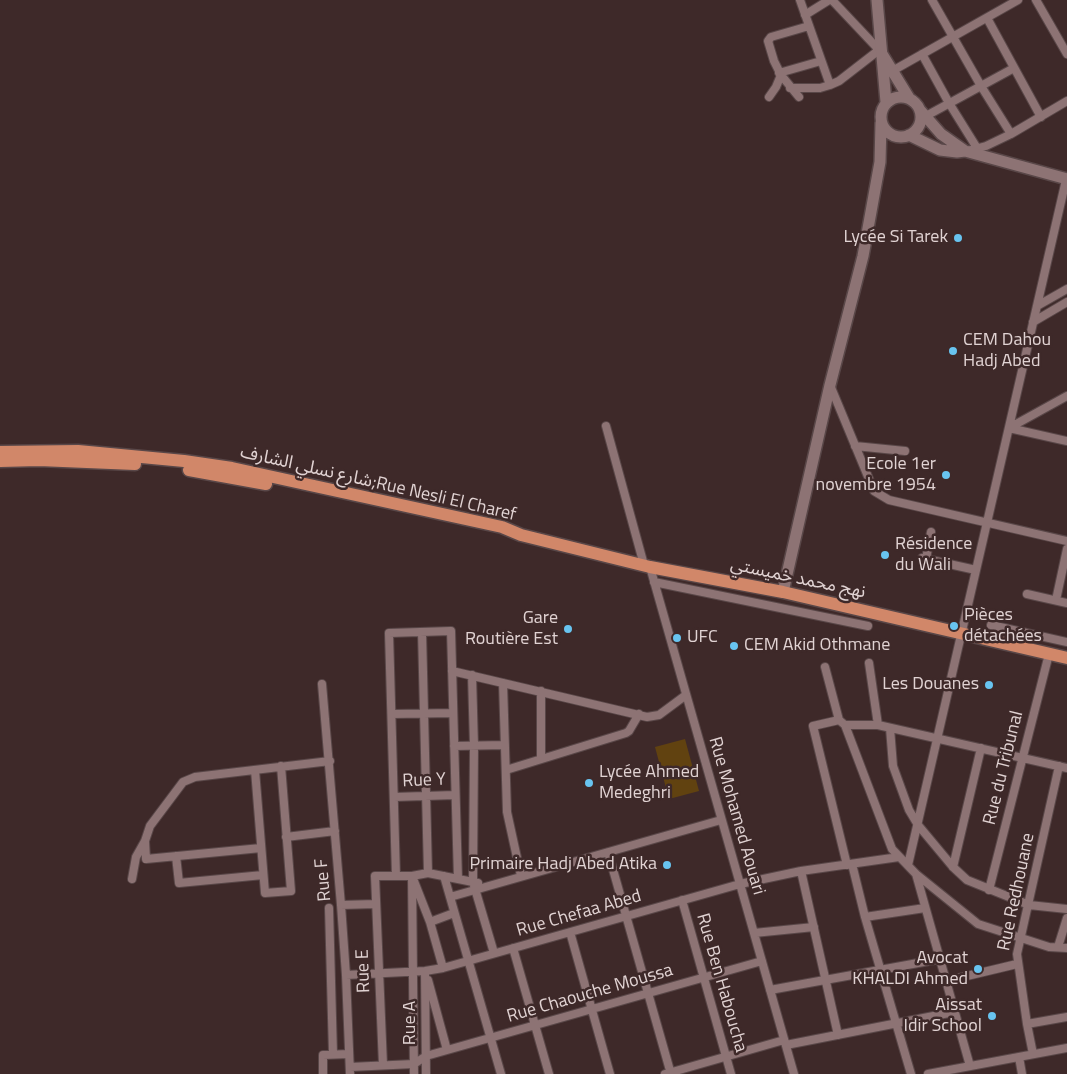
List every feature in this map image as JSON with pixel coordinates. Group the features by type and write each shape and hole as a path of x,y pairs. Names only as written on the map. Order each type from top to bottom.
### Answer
{"main road":[{"name":"شارع نسلي الشارف;Rue Nesli El Charef","path":"0,452 78,451 175,460 223,467 502,527 521,535"},
{"name":"شارع نسلي الشارف;Rue Nesli El Charef","path":"0,461 93,461 157,465 257,482 499,534 521,535"},
{"name":"نهج محمد خميستي","path":"521,535 647,566 783,592 1067,658"}],"street":[{"path":"800,0 830,86"},
{"path":"805,15 831,0 881,52 910,98 941,134 965,151 1066,180 908,865"},
{"path":"932,0 980,86 1011,134"},
{"path":"894,70 1018,0"},
{"path":"1036,0 1067,54"},
{"path":"879,1 881,52 886,102"},
{"path":"987,18 1040,117"},
{"path":"799,98 780,74 768,42 769,39 809,26"},
{"path":"790,88 830,86 881,52"},
{"path":"922,54 977,148"},
{"path":"780,74 821,60"},
{"path":"881,123 893,135 901,137 908,135 918,127 923,113 949,103 1014,68"},
{"path":"769,97 776,87 780,74"},
{"path":"783,592 830,385 863,256 880,162 881,111 886,102 897,96 910,98"},
{"path":"908,135 940,150 965,151 986,146 1011,134 1067,101"},
{"path":"880,162 893,135"},
{"path":"1037,306 1067,289"},
{"path":"1033,322 1067,302"},
{"path":"830,385 874,491 889,500 1067,541"},
{"path":"1009,428 1067,396"},
{"name":"Rue Mohamed Aouari","path":"606,426 647,566 654,582 794,1074"},
{"path":"1009,428 1067,441"},
{"path":"855,446 905,451"},
{"path":"931,532 924,559 976,570"},
{"path":"1056,600 1067,549"},
{"path":"654,582 868,626"},
{"path":"1027,594 1067,603"},
{"path":"991,625 1067,642"},
{"path":"422,632 428,873"},
{"path":"458,879 451,632 390,633 396,876 428,873 458,879 475,886 487,886 721,820"},
{"name":"Rue du Tribunal","path":"989,890 1049,654"},
{"path":"869,663 878,725"},
{"path":"825,667 842,722 892,849 916,874 978,924 1049,947 1067,948"},
{"path":"452,671 648,717 659,715 686,695"},
{"path":"472,675 475,886 494,953"},
{"path":"503,683 507,812 522,876"},
{"name":"Rue F","path":"322,684 341,905 350,1070"},
{"path":"541,691 541,759"},
{"path":"392,714 453,713"},
{"path":"506,770 626,733 639,714"},
{"path":"911,1074 849,864 813,726 842,722 878,725 1063,767"},
{"path":"890,728 893,766 909,810 918,825 953,868 967,880 1029,905 1067,908"},
{"path":"454,746 505,745"},
{"path":"953,868 981,748"},
{"path":"132,879 136,857 145,841 150,826 183,782 195,777 330,761"},
{"path":"254,770 265,893 291,891 281,766"},
{"name":"Rue Redhouane","path":"1034,1054 1027,1024 1016,954 1063,767"},
{"name":"Rue Y","path":"394,797 455,795"},
{"path":"286,837 335,831"},
{"path":"145,841 146,859 261,848"},
{"path":"608,852 669,1074 726,1057 785,1043 838,1035 954,1012"},
{"path":"176,856 179,883 264,876"},
{"name":"Rue Chefaa Abed","path":"346,975 413,972 443,968 740,884 801,871 899,857"},
{"path":"801,871 838,1035"},
{"path":"916,874 970,1066"},
{"name":"Rue E","path":"382,1065 375,876 396,876"},
{"path":"412,876 430,922 443,968"},
{"path":"412,876 414,1074"},
{"path":"444,876 501,1074"},
{"path":"450,897 475,886"},
{"name":"Rue Ben Haboucha","path":"682,900 731,1074"},
{"path":"341,905 376,904"},
{"path":"329,908 333,1054"},
{"path":"865,917 926,908"},
{"path":"430,922 454,913"},
{"path":"1058,948 1067,918"},
{"path":"754,933 814,927"},
{"path":"570,932 610,1074"},
{"path":"513,948 549,1074"},
{"path":"770,990 940,960"},
{"name":"Rue Chaouche Moussa","path":"414,1064 426,1056 762,961"},
{"path":"946,981 1017,964"},
{"path":"425,971 448,1050"},
{"name":"Rue A","path":"425,971 426,1074"},
{"path":"1027,1024 1067,1017"},
{"path":"928,1074 1067,1048"},
{"path":"323,1074 323,1055 349,1054"},
{"path":"1019,1057 1022,1074"},
{"path":"350,1070 382,1065 414,1064"}],"shaded area":[{"path":"685,739 699,791 669,799 655,747"}],"place":[{"name":"Lycée Si Tarek","path":"958,238"},
{"name":"CEM Dahou Hadj Abed","path":"953,351"},
{"name":"Ecole 1er novembre 1954","path":"946,475"},
{"name":"Résidence du Wali","path":"885,555"},
{"name":"Pièces détachées","path":"954,626"},
{"name":"Gare Routière Est","path":"568,629"},
{"name":"UFC","path":"677,638"},
{"name":"CEM Akid Othmane","path":"734,646"},
{"name":"Les Douanes","path":"989,685"},
{"name":"Lycée Ahmed Medeghri","path":"589,783"},
{"name":"Primaire Hadj Abed Atika","path":"667,865"},
{"name":"Avocat KHALDI Ahmed","path":"978,969"},
{"name":"Aissat Idir School","path":"992,1016"}]}
